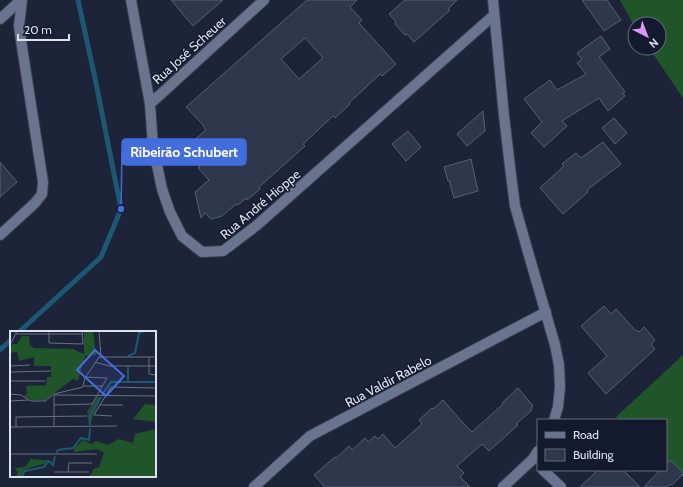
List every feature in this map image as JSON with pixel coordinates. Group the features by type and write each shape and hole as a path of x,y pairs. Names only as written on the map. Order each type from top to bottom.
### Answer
{"street":[{"path":"0,19 22,0"},
{"path":"0,234 35,203 42,194 43,182 19,26 22,0"},
{"name":"Rua André Hioppe","path":"131,0 150,104 153,146 162,189 170,212 182,236 202,252 223,251 256,226 494,15"},
{"name":"Rua José Scheuer","path":"150,104 264,0"},
{"path":"493,0 507,145 516,206 555,345 559,365 560,387 558,407 554,419"},
{"name":"Rua Valdir Rabelo","path":"254,487 310,436 546,312"},
{"path":"503,487 536,458"},
{"path":"544,471 561,487"}],"green space":[{"path":"620,0 683,0 683,98 654,56 667,56 667,16 629,16"},
{"path":"683,355 683,477 667,463 667,419 618,419 616,417"}],"building":[{"path":"171,0 223,0 193,26"},
{"path":"307,0 357,0 350,7 362,20 359,23 396,64 382,76 380,74 335,118 333,116 303,144 305,146 259,187 260,189 247,200 246,198 238,205 236,204 222,216 211,219 205,213 201,218 195,192 209,180 184,149 206,130 186,107","holes":["305,38 323,58 299,79 281,59"]},
{"path":"405,0 457,0 448,9 450,10 414,42 395,24 396,22 389,14"},
{"path":"582,0 607,0 621,20 604,31"},
{"path":"601,36 610,49 599,57 625,92 623,93 625,96 608,111 599,98 562,121 567,126 544,147 531,133 542,122 524,99 550,80 557,90 586,74 577,63 582,59 577,53"},
{"path":"483,111 485,131 467,146 457,134"},
{"path":"614,118 627,133 615,144 602,128"},
{"path":"408,131 421,147 406,161 392,144"},
{"path":"603,142 621,164 587,190 588,192 563,214 540,188 564,166 562,164 576,153 581,158"},
{"path":"471,159 478,191 454,198 444,167"},
{"path":"0,162 17,182 0,197"},
{"path":"604,306 611,314 616,309 636,331 637,330 639,332 644,327 655,340 651,344 655,349 606,394 588,373 607,356 581,326"},
{"path":"518,388 533,406 531,408 532,410 489,451 482,444 457,466 464,473 460,477 470,487 325,487 314,475 349,446 352,450 365,438 368,442 375,436 378,439 383,434 395,448 422,424 419,420 443,400 472,432"},
{"path":"670,460 683,472 683,474 672,485 671,484 667,487 644,487 659,471 667,471 667,463"},
{"path":"597,471 624,471 640,487 580,487"}],"waterway":[{"path":"20,331 101,257 121,209 78,0"},
{"path":"0,350 10,341"}],"place":[{"name":"Ribeirão Schubert","path":"121,209"}]}
